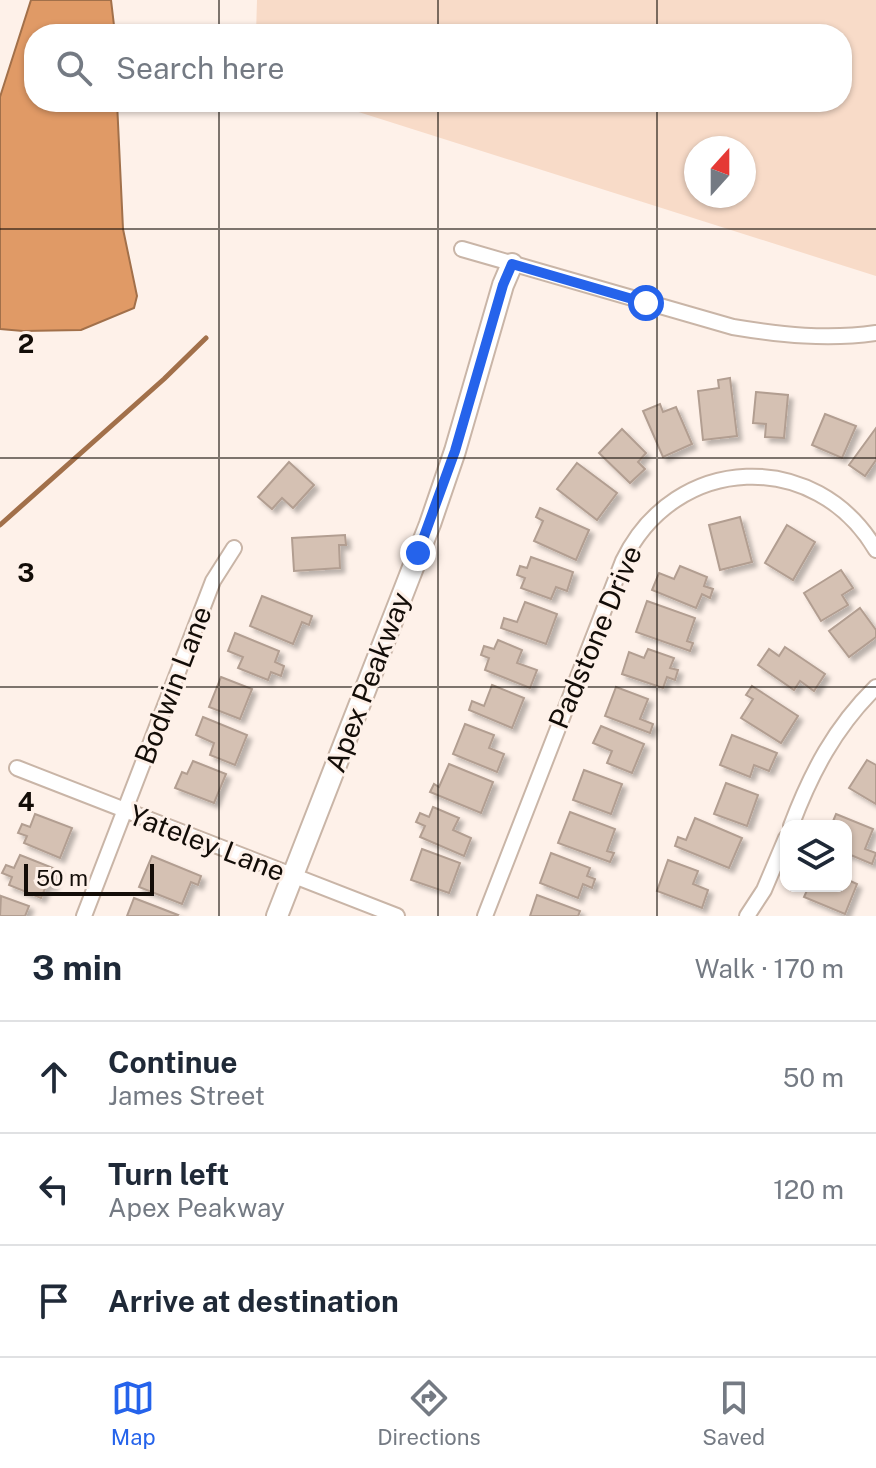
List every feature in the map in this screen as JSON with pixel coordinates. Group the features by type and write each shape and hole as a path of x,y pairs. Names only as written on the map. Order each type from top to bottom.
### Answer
{"main road":[{"name":"Apex Peakway","path":"277,916 430,524 512,264"}],"street":[{"path":"462,249 733,327 796,336 843,337 876,333"},
{"name":"Padstone Drive","path":"485,916 623,561 650,519 680,495 698,487 733,477 769,477 823,495 854,519 876,550"},
{"name":"Bodwin Lane","path":"84,916 213,581 234,548"},
{"path":"793,820 824,752 847,719 876,687"},
{"name":"Yateley Lane","path":"17,768 397,916"},
{"path":"747,916 764,890 780,852"}],"shaded area":[{"path":"31,0 111,0 114,24 24,24 24,112 117,112 123,229 137,296 134,308 81,330 0,329 0,97"},
{"path":"257,0 876,0 876,276 359,112 852,112 852,24 256,24"}],"building":[{"path":"730,378 737,436 703,440 698,391 719,388 718,380"},
{"path":"756,392 788,395 784,438 765,437 766,424 753,423"},
{"path":"660,404 663,412 676,407 692,444 663,457 643,411"},
{"path":"825,414 856,426 842,458 812,445"},
{"path":"876,428 876,460 865,476 849,465"},
{"path":"622,429 646,453 638,462 645,469 630,483 599,453"},
{"path":"289,462 314,485 293,508 282,498 272,509 258,497"},
{"path":"577,463 617,493 597,520 557,489"},
{"path":"540,508 589,530 576,560 534,541 543,521 536,517"},
{"path":"740,517 752,562 720,570 709,525"},
{"path":"787,525 815,542 793,580 765,563"},
{"path":"345,535 346,545 339,545 340,568 294,571 292,538"},
{"path":"531,557 573,572 567,591 556,587 551,599 521,588 525,578 517,575 520,566 527,568"},
{"path":"680,566 707,577 704,586 713,589 710,598 702,594 696,608 652,590 659,573 674,579"},
{"path":"841,570 853,588 842,595 848,605 821,621 804,593"},
{"path":"262,596 312,616 309,625 302,622 293,644 250,626"},
{"path":"647,601 695,618 687,641 693,643 690,651 636,632"},
{"path":"525,602 557,614 546,644 501,628 504,618 517,622"},
{"path":"860,608 876,630 876,637 849,657 829,631"},
{"path":"235,633 279,651 275,662 284,666 281,676 271,672 268,680 238,668 243,657 228,651"},
{"path":"498,640 522,650 517,663 537,670 530,688 485,670 489,658 481,655 484,646 494,649"},
{"path":"785,647 825,674 814,691 800,681 794,690 758,665 769,649 779,656"},
{"path":"648,649 674,658 670,668 678,670 675,680 667,677 663,688 622,674 629,652 644,658"},
{"path":"221,677 252,689 240,719 209,707"},
{"path":"492,685 524,698 512,728 469,710 472,701 484,706"},
{"path":"752,686 798,716 781,743 741,718 753,699 746,695"},
{"path":"616,687 648,699 640,719 653,724 650,733 605,716"},
{"path":"203,717 247,735 235,765 210,755 214,743 196,735"},
{"path":"465,724 494,735 489,748 504,754 497,772 453,754"},
{"path":"601,726 644,744 632,773 607,763 612,751 593,743"},
{"path":"732,735 777,753 769,771 754,765 750,777 720,765"},
{"path":"867,760 876,765 876,804 849,788"},
{"path":"193,761 226,774 214,803 175,788 182,772 187,774"},
{"path":"449,764 493,782 481,813 430,792 434,784 439,787"},
{"path":"584,770 622,784 611,814 573,800"},
{"path":"726,783 758,795 747,826 714,814"},
{"path":"433,807 459,818 453,830 471,838 464,856 420,837 425,826 416,822 420,813 429,817"},
{"path":"570,812 615,829 607,851 614,853 610,862 558,843"},
{"path":"35,814 72,828 60,858 24,843 27,836 18,833 22,824 30,827"},
{"path":"836,814 851,820 834,820"},
{"path":"695,818 742,838 729,868 675,846 678,837 686,840"},
{"path":"852,820 873,829 865,849 876,853 872,864 852,856"},
{"path":"422,849 460,863 449,893 411,880"},
{"path":"551,853 590,868 587,876 595,879 592,888 583,884 578,898 540,883"},
{"path":"20,855 58,870 52,886 47,884 41,898 9,885 12,877 2,873 6,865 14,868"},
{"path":"152,856 201,876 198,885 191,882 182,904 139,887"},
{"path":"668,860 698,871 693,884 708,890 702,908 657,891"},
{"path":"852,882 857,884 845,914 804,897 806,892 852,892"},
{"path":"537,895 580,911 578,916 530,916"},
{"path":"1,896 29,906 25,916 0,916"},
{"path":"134,898 178,915 127,916"}],"waterway":[{"path":"0,525 206,338"}],"route":[{"path":"418,553 455,451 503,285 512,264 646,303"}]}
